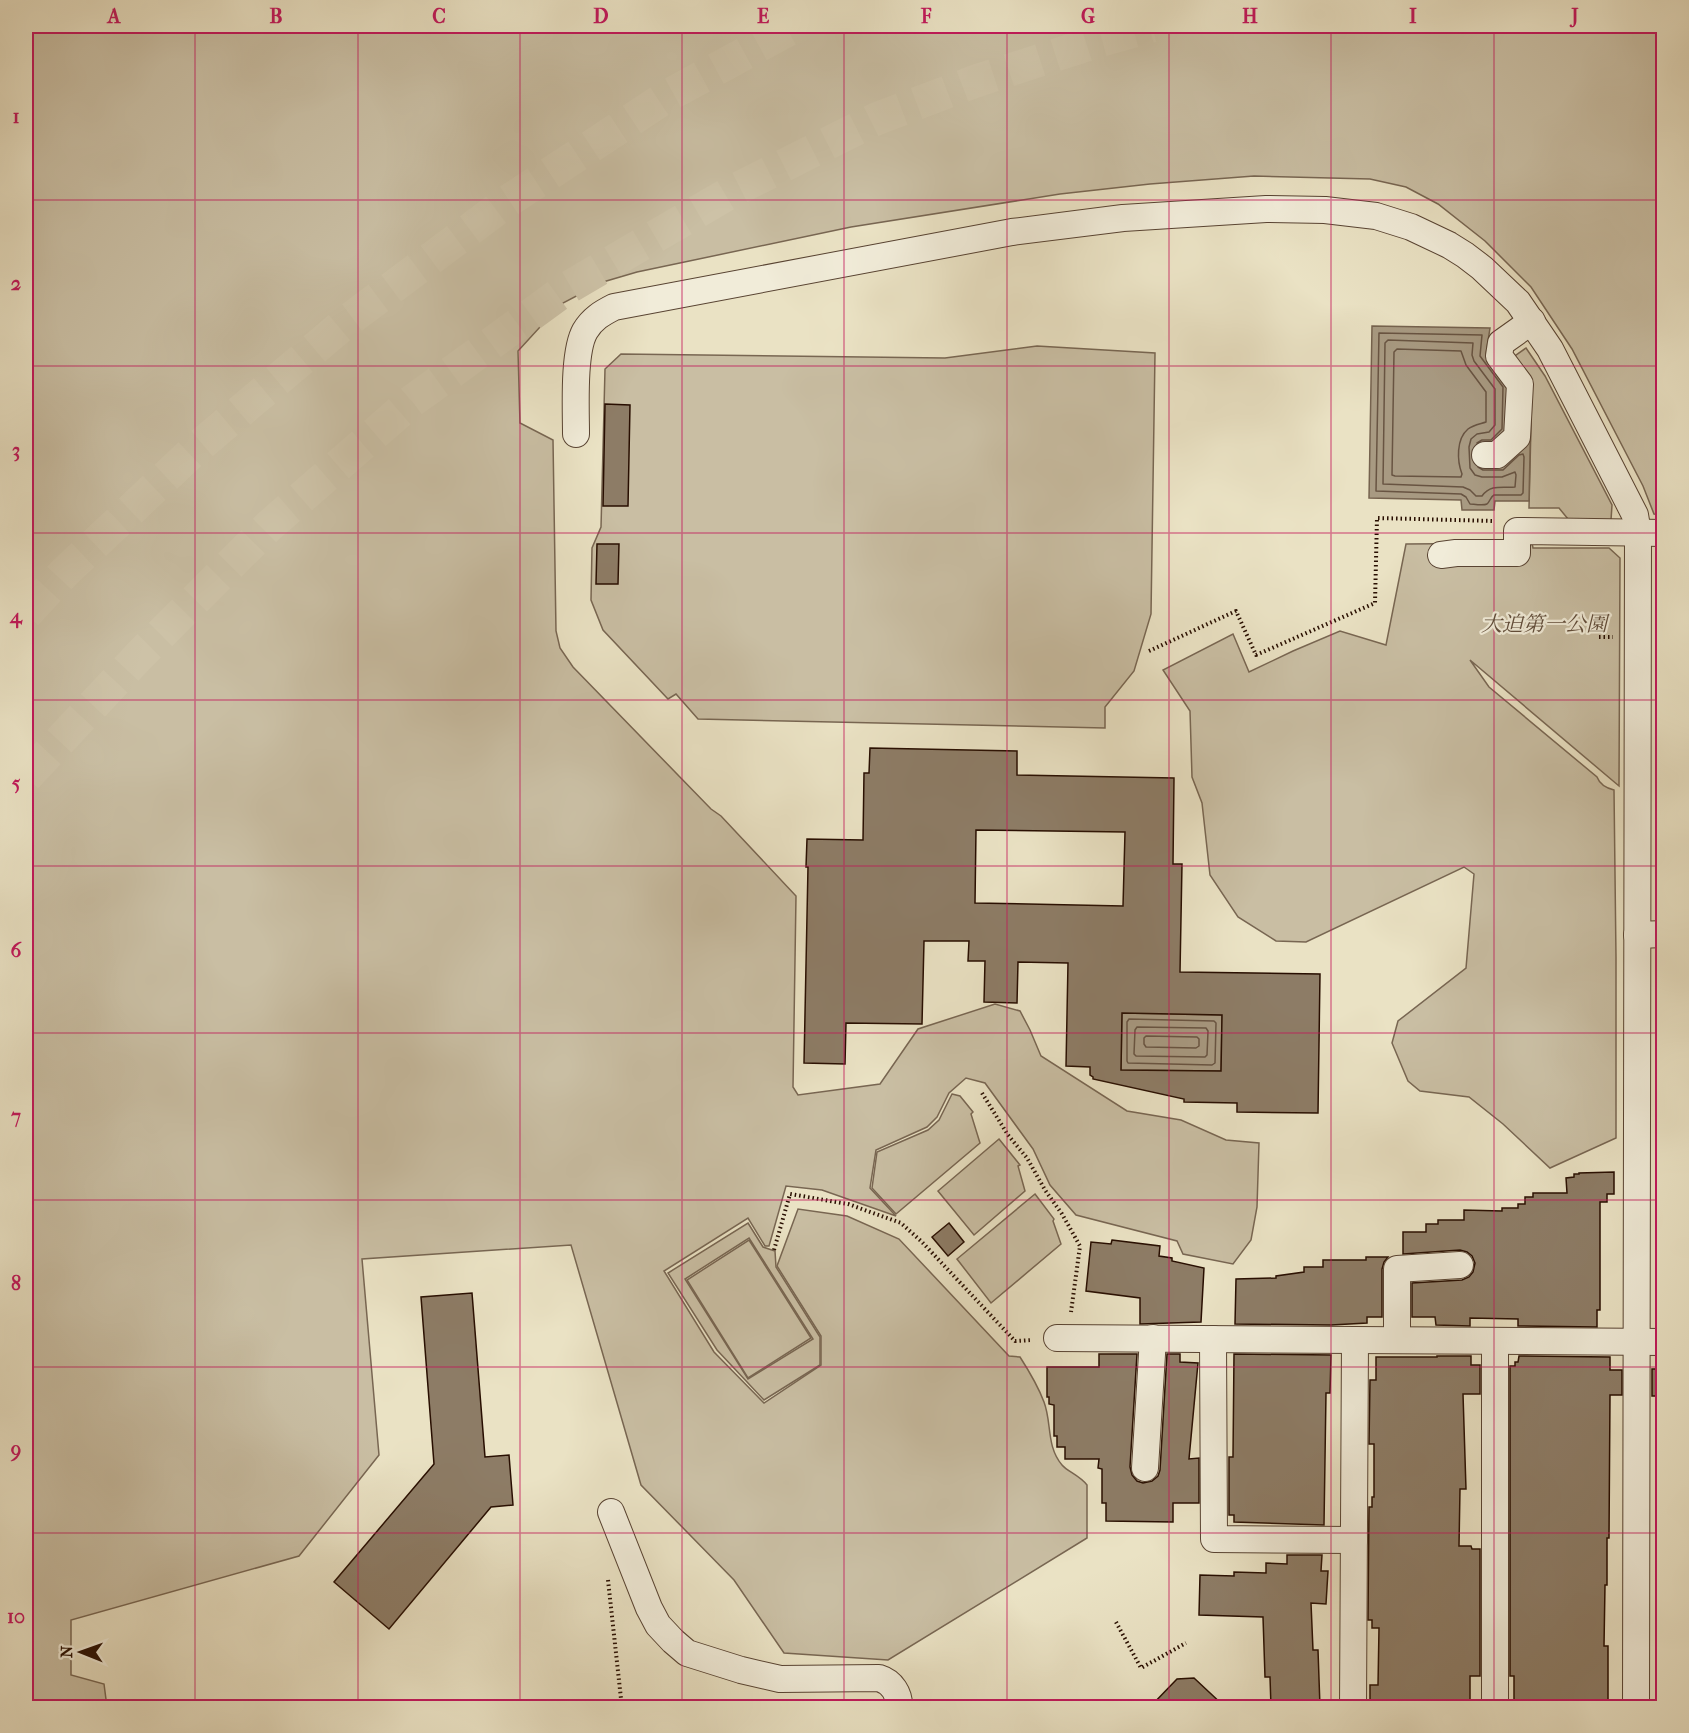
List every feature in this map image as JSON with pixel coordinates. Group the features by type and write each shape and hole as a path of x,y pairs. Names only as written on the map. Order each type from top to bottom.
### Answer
{"street":[{"path":"576,434 579,343 593,320 614,308 1012,232 1123,218 1266,209 1325,210 1376,216 1411,227 1449,245 1501,284 1518,302 1551,349 1635,514 1638,533 1636,1707"},
{"path":"1485,455 1497,455 1517,437 1520,384 1499,356 1501,343 1532,321"},
{"path":"1441,555 1517,553 1517,531 1664,533"},
{"path":"1637,935 1664,934"},
{"path":"1397,1340 1396,1269 1460,1265"},
{"path":"1064,1338 1664,1342"},
{"path":"1145,1468 1153,1338"},
{"path":"1213,1339 1214,1539 1354,1540"},
{"path":"1353,1707 1355,1340"},
{"path":"1495,1341 1495,1707"},
{"path":"611,1512 658,1625 687,1653 741,1670 780,1679 879,1678 891,1684 900,1700 899,1707"}],"path":[{"path":"1149,651 1236,611 1256,655 1375,603 1377,518 1470,520"},
{"path":"1599,637 1615,637"},
{"path":"982,1093 1008,1135 1027,1158 1080,1246 1071,1314 1064,1338"},
{"path":"774,1250 790,1194 848,1204 901,1223 921,1241 1015,1341"},
{"path":"609,1585 622,1707"},
{"path":"1116,1622 1141,1668 1186,1643"}],"green space":[{"path":"26,26 1663,26 1663,515 1654,514 1643,486 1572,349 1531,287 1485,241 1438,204 1406,187 1370,179 1254,176 1150,184 1060,194 851,227 637,272 603,282 561,304 518,351 520,423 553,440 556,631 560,648 573,667 711,809 721,816 796,896 793,1087 798,1095 880,1084 918,1029 995,1004 1020,1011 1041,1056 1127,1111 1181,1120 1226,1140 1259,1143 1257,1207 1251,1240 1233,1264 1183,1254 1177,1241 1076,1215 1050,1185 1033,1149 985,1083 966,1078 949,1093 937,1117 927,1127 876,1150 870,1188 896,1216 822,1190 786,1186 769,1246 765,1246 748,1218 664,1271 714,1352 764,1403 821,1365 821,1336 777,1266 798,1209 847,1216 899,1239 1009,1356 1020,1357 1030,1373 1044,1402 1051,1442 1057,1458 1064,1467 1087,1485 1087,1538 888,1660 784,1653 734,1580 641,1485 571,1245 362,1259 379,1455 299,1556 71,1620 71,1675 104,1684 107,1707 26,1707"},
{"path":"1037,346 1155,353 1151,614 1134,671 1105,707 1105,728 698,719 676,694 668,699 603,630 591,600 592,548 601,527 605,369 621,354 945,358"},
{"path":"1526,348 1545,376 1612,505 1611,520 1568,519 1559,508 1529,508 1532,385 1512,358"},
{"name":"大迫第一公園","path":"1532,543 1533,548 1609,548 1620,558 1619,786 1470,660 1489,687 1597,777 1602,784 1614,790 1616,1138 1550,1168 1503,1124 1469,1097 1420,1091 1408,1081 1392,1043 1398,1021 1466,968 1474,874 1464,867 1306,942 1276,941 1238,917 1210,875 1202,803 1192,777 1190,711 1163,670 1233,634 1249,672 1340,631 1386,645 1406,544"},
{"path":"952,1094 960,1096 973,1112 971,1114 980,1143 896,1214 872,1188 877,1152 928,1130 939,1120"},
{"path":"999,1139 1020,1165 1018,1166 1025,1191 974,1235 938,1191"},
{"path":"1035,1194 1054,1219 1061,1244 991,1303 957,1259"},
{"path":"748,1223 763,1247 775,1251 776,1267 820,1337 820,1365 764,1400 717,1350 668,1273","holes":["749,1238 813,1339 748,1379 685,1279"]},
{"path":"749,1240 811,1338 748,1378 687,1280"}],"water":[{"path":"1372,326 1490,328 1486,354 1509,384 1508,433 1482,463 1531,408 1529,501 1495,501 1494,510 1462,510 1461,500 1369,498"},
{"path":"1122,1013 1222,1015 1221,1071 1121,1070"}],"building":[{"path":"605,404 630,405 628,506 603,506"},
{"path":"597,544 619,544 618,584 596,584"},
{"path":"870,748 1017,751 1017,775 1174,778 1173,864 1182,864 1180,972 1320,974 1318,1113 1237,1112 1237,1103 1184,1102 1184,1099 1093,1079 1090,1075 1090,1067 1066,1066 1068,963 1018,962 1017,1003 984,1002 985,961 968,961 969,941 924,941 922,1024 846,1023 845,1064 804,1063 807,839 863,840 864,773 869,773","holes":["976,830 1125,832 1123,906 975,903","1122,1013 1222,1015 1221,1071 1121,1070"]},
{"path":"1614,1172 1614,1194 1607,1194 1607,1202 1600,1202 1600,1310 1597,1310 1597,1327 1518,1326 1518,1319 1470,1318 1470,1326 1436,1325 1435,1317 1412,1317 1412,1283 1462,1280 1473,1272 1475,1263 1472,1256 1460,1250 1403,1254 1403,1232 1426,1232 1426,1224 1438,1224 1438,1220 1464,1220 1464,1210 1502,1211 1502,1208 1518,1208 1518,1204 1525,1204 1525,1197 1533,1197 1533,1193 1567,1193 1566,1178 1574,1177 1574,1174"},
{"path":"949,1223 964,1242 948,1256 932,1237"},
{"path":"1112,1240 1160,1246 1159,1256 1204,1268 1201,1322 1140,1324 1140,1298 1086,1291 1091,1242 1111,1244"},
{"path":"1366,1257 1388,1257 1382,1269 1382,1317 1367,1317 1367,1323 1331,1325 1235,1324 1236,1279 1276,1278 1276,1276 1304,1272 1304,1267 1323,1267 1323,1260 1366,1260"},
{"path":"472,1293 485,1457 509,1455 513,1505 491,1507 389,1629 334,1582 434,1464 421,1297"},
{"path":"1099,1354 1137,1354 1130,1467 1132,1475 1137,1481 1143,1483 1152,1481 1158,1476 1160,1470 1167,1354 1180,1354 1180,1362 1198,1363 1189,1459 1199,1458 1199,1503 1173,1503 1173,1522 1106,1521 1106,1503 1102,1503 1102,1469 1098,1468 1099,1459 1065,1459 1065,1447 1057,1447 1057,1436 1054,1436 1054,1405 1049,1404 1049,1397 1047,1397 1047,1367 1099,1367"},
{"path":"1234,1354 1331,1355 1330,1393 1326,1393 1324,1525 1234,1522 1234,1515 1229,1515 1229,1457 1233,1457"},
{"path":"1471,1356 1471,1365 1480,1365 1480,1394 1463,1394 1466,1489 1460,1489 1459,1546 1480,1549 1480,1676 1470,1676 1470,1707 1370,1707 1370,1685 1378,1685 1379,1628 1372,1628 1372,1620 1368,1620 1369,1507 1372,1507 1372,1497 1374,1497 1374,1444 1369,1444 1370,1380 1376,1380 1376,1357"},
{"path":"1519,1356 1610,1357 1610,1370 1622,1370 1622,1395 1610,1395 1609,1538 1607,1538 1604,1646 1608,1646 1608,1707 1514,1707 1514,1676 1510,1676 1510,1366 1515,1366"},
{"path":"1652,1369 1664,1369 1664,1396 1652,1396"},
{"path":"1287,1555 1322,1555 1321,1571 1328,1571 1326,1604 1311,1603 1313,1650 1318,1650 1320,1707 1271,1707 1270,1677 1265,1677 1263,1617 1199,1615 1200,1575 1234,1576 1234,1572 1266,1573 1266,1563 1287,1564"},
{"path":"1194,1678 1225,1707 1150,1707 1177,1679"}],"tunnel":[{"path":"26,614 63,574 191,453 346,322 508,201 669,95 795,26"},
{"path":"26,777 139,656 269,526 412,401 569,287 731,192 876,119 976,81 1152,26"}]}
